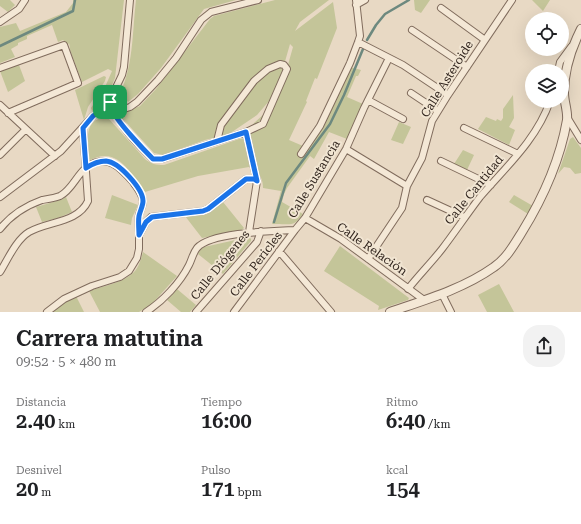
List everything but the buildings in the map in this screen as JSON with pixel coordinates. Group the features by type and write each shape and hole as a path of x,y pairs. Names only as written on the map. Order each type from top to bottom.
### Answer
{"street":[{"path":"0,22 19,9 25,0"},
{"path":"0,197 55,156 93,116 105,108 109,111 112,106 124,67 130,0"},
{"path":"112,106 124,109 137,102 158,80 176,58 202,20 211,12 254,0"},
{"path":"301,154 320,126 350,63 360,36 356,3 365,0"},
{"name":"Calle Asteroide","path":"368,260 402,208 407,186 426,149 432,121 512,0"},
{"path":"441,8 485,40"},
{"path":"390,312 442,294 479,277 495,266 511,251 535,211 546,188 563,140 567,117 564,94 566,69 581,29"},
{"path":"412,30 467,67"},
{"path":"358,42 403,65 448,95"},
{"path":"560,64 575,42"},
{"path":"0,68 64,46 78,83 8,113"},
{"name":"Calle Sustancia","path":"146,312 178,283 190,264 193,254 198,247 207,241 249,232 295,230 305,218 346,149 389,58"},
{"path":"112,106 121,123 142,148 153,159 162,159 246,132 263,124 286,69 284,65 280,64 268,69 254,81 221,125 217,141"},
{"path":"410,93 438,111"},
{"path":"368,100 403,119"},
{"path":"0,105 55,156"},
{"name":"Calle Cantidad","path":"408,289 442,248 464,217 539,127 548,108"},
{"path":"567,117 581,140"},
{"path":"0,155 26,128"},
{"path":"0,272 21,239 29,232 42,226 66,219 85,207 88,201 83,128"},
{"path":"464,128 518,154"},
{"path":"246,132 257,181 249,232"},
{"path":"346,149 407,186"},
{"path":"0,229 14,214 25,208 41,201 61,196 69,189 86,168 94,163 107,161 117,165 124,171 141,192 143,201 138,217 139,249 129,271 120,277 92,286 64,299 47,312"},
{"path":"441,161 491,185"},
{"path":"139,235 146,222 152,217 203,211 208,209 246,179 254,179 257,181"},
{"path":"427,200 464,217"},
{"name":"Calle Relación","path":"305,218 341,239 424,300"},
{"name":"Calle Pericles","path":"234,312 295,230"},
{"name":"Calle Diógenes","path":"196,312 257,242 261,231"},
{"path":"279,251 331,312"},
{"path":"442,294 451,312"}],"green space":[{"path":"0,0 10,0 15,5 8,12 0,6"},
{"path":"73,0 124,0 115,78 109,92 100,104 92,111 91,108 105,87 112,71 108,69 82,82 70,50 69,43 68,45 63,40 58,42 52,25 27,36 27,39 18,43 18,45 11,49 15,57 0,63 0,27 16,23 20,31 66,12 73,3"},
{"path":"136,0 236,0 204,9 161,68 138,94 128,102 126,99 124,102 119,102 117,99 127,76 133,38"},
{"path":"275,0 329,0 300,22 295,31 333,2 337,28 317,79 315,78 306,101 307,102 289,140 303,146 311,144 321,130 350,67 361,70 358,76 356,76 347,97 363,104 347,139 329,132 314,159 310,156 284,194 282,202 303,214 296,222 290,224 272,224 281,191 263,188 259,175 255,170 249,167 198,176 145,192 128,169 117,160 105,156 90,160 88,158 88,137 91,125 95,121 101,119 109,119 145,159 158,165 164,165 245,138 254,123 264,114 282,86 293,47 290,44 276,93 257,115 229,134 205,140 163,155 154,153 122,118 122,115 123,113 140,106 156,89 210,19 214,16"},
{"path":"414,0 430,0 421,13 415,10"},
{"path":"532,0 550,0 543,11"},
{"path":"19,65 25,81 8,92 0,71"},
{"path":"104,76 106,77 105,81 88,107 84,120 75,90"},
{"path":"513,95 514,118 509,127 515,130 509,145 478,129 486,117 496,121 497,119 501,121 503,118 503,109"},
{"path":"399,122 411,127 403,144 391,140"},
{"path":"573,137 581,148 581,173 575,174 570,168 564,167 558,174 570,139"},
{"path":"463,150 474,155 467,170 454,164"},
{"path":"112,195 138,205 132,218 131,225 105,218"},
{"path":"514,195 533,206 528,214 509,202"},
{"path":"66,197 72,212 58,218 42,222 36,207"},
{"path":"223,202 244,228 242,230 202,238 185,216 207,213"},
{"path":"249,237 251,241 223,274 198,254 204,247"},
{"path":"340,246 409,298 408,300 378,310 379,306 324,271"},
{"path":"143,252 177,276 152,304 139,312 100,312 89,291 119,282 129,276 134,272 140,263"},
{"path":"499,284 514,312 487,312 478,295"},
{"path":"177,289 196,305 190,312 181,312 167,300"},
{"path":"76,296 84,312 51,312 68,300"}],"waterway":[{"path":"0,46 73,11 75,0"},
{"path":"367,40 385,14 409,0"},
{"path":"274,222 286,183 330,124 363,49"}],"route":[{"path":"110,102 113,104 113,110 121,123 153,159 162,159 246,132 257,181 250,178 246,179 227,195 203,211 152,217 146,222 139,235 138,217 143,201 141,192 124,171 117,165 107,161 94,163 86,168 83,128 93,116 99,113 105,108 107,103 110,102"}]}
